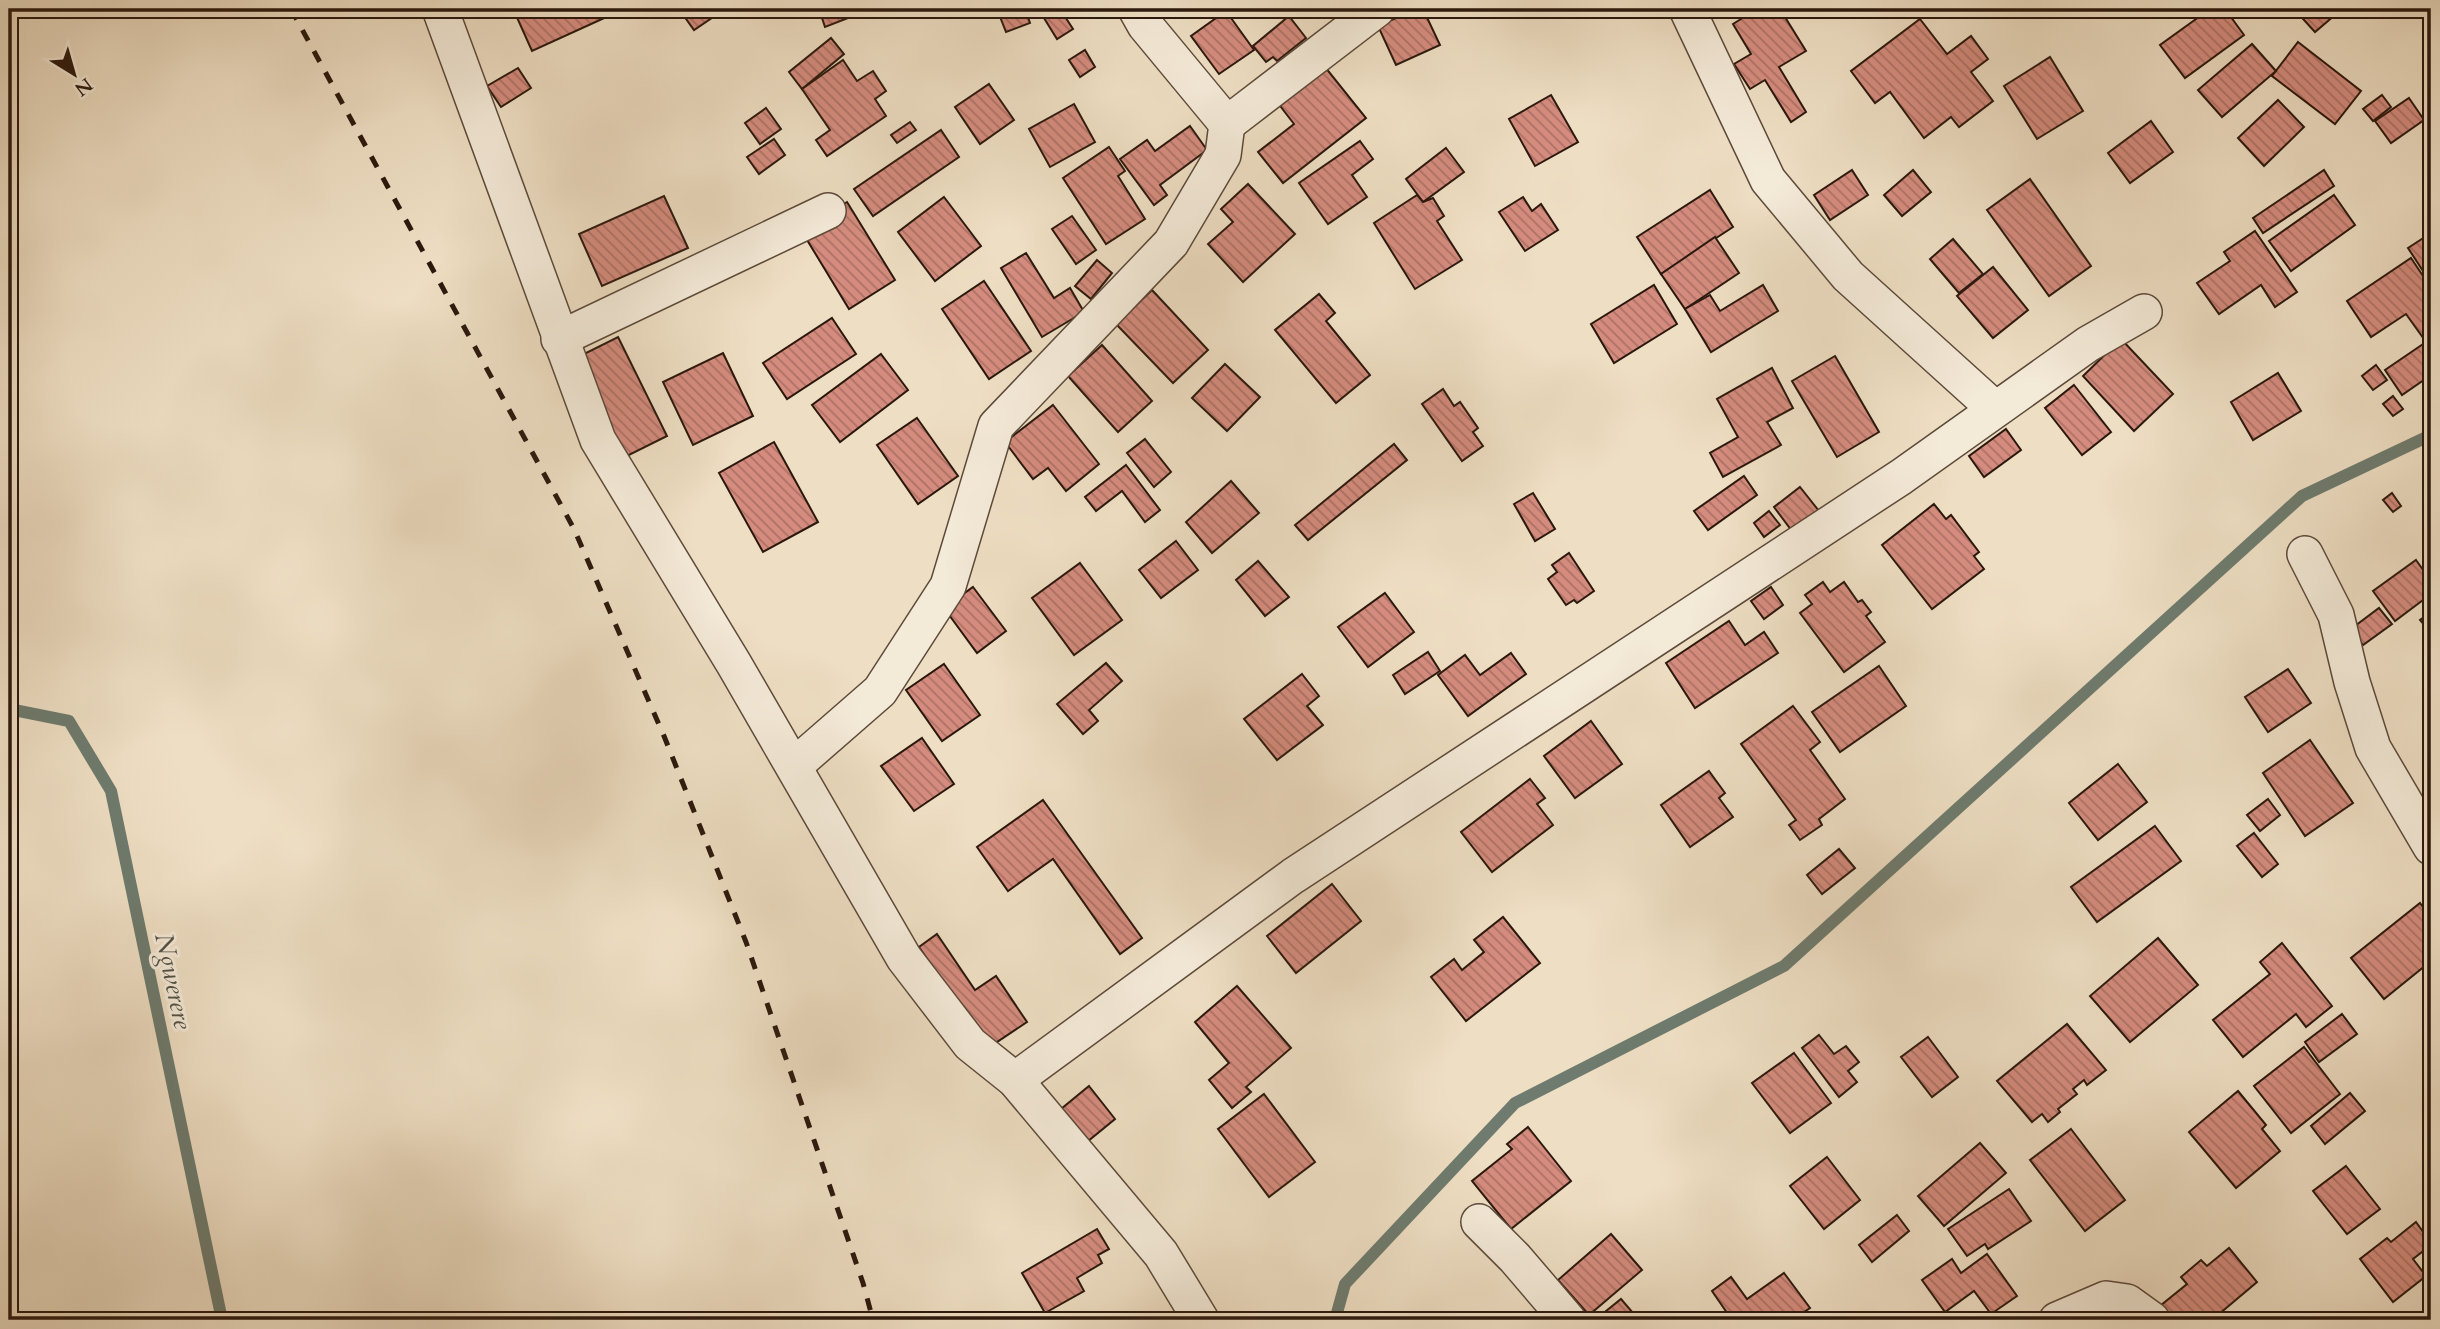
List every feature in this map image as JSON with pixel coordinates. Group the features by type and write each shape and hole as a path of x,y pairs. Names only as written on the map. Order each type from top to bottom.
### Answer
{"street":[{"path":"440,9 598,440 794,766 904,958 970,1044 1015,1080 1161,1254 1200,1320"},
{"path":"1136,9 1145,25 1227,124"},
{"path":"794,766 880,691 948,586 996,426 1171,243 1223,155 1227,124 1377,9"},
{"path":"1687,9 1768,180 1848,276 1995,409"},
{"path":"559,339 828,211"},
{"path":"1015,1080 1293,876 1901,477 2088,344 2144,312"},
{"path":"2305,554 2336,615 2352,681 2373,748 2431,848"},
{"path":"1479,1222 1515,1258 1568,1320"},
{"path":"2057,1320 2106,1299 2127,1302 2152,1320"}],"building":[{"path":"525,9 624,9 532,51 515,13"},
{"path":"679,9 725,9 694,30"},
{"path":"819,9 859,9 861,13 825,27"},
{"path":"997,9 1025,9 1030,23 1006,32"},
{"path":"1060,9 1073,29 1057,39 1044,18"},
{"path":"1416,9 1423,9 1440,45 1396,65 1378,26"},
{"path":"1757,9 1780,9 1806,51 1779,67 1806,112 1791,122 1765,80 1750,89 1734,64 1751,54 1733,24"},
{"path":"2210,9 2225,9 2244,35 2185,78 2160,45"},
{"path":"2294,9 2342,9 2315,32"},
{"path":"1226,11 1254,50 1219,74 1191,36"},
{"path":"1289,16 1306,38 1277,61 1273,57 1266,62 1253,46"},
{"path":"1920,19 1947,54 1971,36 1988,59 1971,72 1993,101 1959,127 1951,117 1924,138 1890,92 1875,103 1851,71"},
{"path":"831,38 844,54 802,89 789,72"},
{"path":"2298,42 2361,91 2335,124 2272,76"},
{"path":"2252,44 2276,71 2222,117 2198,90"},
{"path":"1085,50 1095,67 1080,77 1069,60"},
{"path":"2050,57 2083,111 2037,139 2004,86"},
{"path":"843,60 857,81 873,71 886,91 875,99 886,116 827,156 816,140 830,130 802,89"},
{"path":"1321,62 1366,118 1283,183 1258,152 1294,124 1274,98"},
{"path":"518,68 531,88 501,107 487,86"},
{"path":"989,84 1014,120 980,144 955,107"},
{"path":"1551,95 1578,142 1535,166 1509,119"},
{"path":"2382,95 2391,107 2373,121 2363,109"},
{"path":"2409,98 2424,120 2391,143 2375,121"},
{"path":"2278,100 2304,127 2264,166 2238,138"},
{"path":"1074,104 1095,142 1050,167 1029,129"},
{"path":"766,108 781,129 760,144 745,123"},
{"path":"2151,121 2173,152 2130,183 2108,153"},
{"path":"910,122 916,130 897,143 891,135"},
{"path":"1190,126 1207,150 1160,185 1167,195 1154,205 1120,159 1147,140 1155,151"},
{"path":"941,130 959,157 873,216 854,189"},
{"path":"774,139 785,155 759,174 747,157"},
{"path":"1360,141 1373,159 1352,175 1367,197 1328,224 1299,183"},
{"path":"1109,147 1125,171 1118,176 1145,219 1106,244 1063,178"},
{"path":"1446,148 1464,172 1423,202 1406,179"},
{"path":"1852,170 1868,195 1830,220 1814,195"},
{"path":"1913,170 1931,192 1902,216 1884,195"},
{"path":"2324,170 2334,186 2263,233 2253,218"},
{"path":"2030,179 2091,266 2049,296 1987,210"},
{"path":"1248,184 1295,234 1243,282 1208,244 1233,222 1221,209"},
{"path":"1710,190 1733,227 1661,274 1637,237"},
{"path":"1417,195 1423,202 1433,198 1444,216 1437,221 1462,260 1415,289 1374,223"},
{"path":"2334,195 2355,225 2291,271 2269,241"},
{"path":"664,196 688,248 602,286 579,234"},
{"path":"944,197 981,246 935,281 898,232"},
{"path":"1523,197 1532,211 1541,204 1558,230 1525,251 1499,212"},
{"path":"847,202 895,280 849,309 801,230"},
{"path":"1072,216 1096,250 1076,264 1052,229"},
{"path":"2255,231 2297,292 2275,307 2261,285 2219,314 2197,283 2230,261 2224,252"},
{"path":"2431,233 2431,265 2423,271 2408,248"},
{"path":"1715,237 1739,273 1685,309 1661,274"},
{"path":"1953,239 1983,274 1959,293 1930,259"},
{"path":"1026,253 1054,298 1070,288 1084,312 1042,337 1001,268"},
{"path":"2411,258 2431,288 2431,375 2402,395 2385,370 2426,342 2406,314 2371,337 2347,301"},
{"path":"1097,260 1112,273 1091,299 1075,286"},
{"path":"1993,267 2028,310 1993,338 1957,296"},
{"path":"984,281 1031,351 989,379 942,309"},
{"path":"1654,285 1677,324 1614,363 1591,324"},
{"path":"1763,285 1778,311 1711,352 1685,309 1710,295 1720,311"},
{"path":"1152,290 1208,350 1173,383 1116,324"},
{"path":"1319,294 1335,313 1326,321 1370,375 1336,403 1275,330"},
{"path":"832,318 856,354 787,399 763,363"},
{"path":"618,337 667,436 623,458 574,359"},
{"path":"2121,339 2173,394 2134,431 2083,376"},
{"path":"1102,345 1152,401 1118,432 1068,376"},
{"path":"723,353 753,416 693,445 663,382"},
{"path":"881,354 908,390 840,442 812,405"},
{"path":"1835,356 1879,432 1837,457 1792,381"},
{"path":"1225,364 1260,397 1227,431 1192,398"},
{"path":"2376,365 2387,380 2373,390 2362,376"},
{"path":"1772,368 1793,408 1767,422 1781,445 1723,477 1710,453 1738,437 1717,399"},
{"path":"2278,373 2301,411 2253,440 2231,402"},
{"path":"2074,385 2111,432 2082,455 2045,408"},
{"path":"1443,389 1454,406 1460,402 1478,428 1473,432 1483,446 1462,461 1422,404"},
{"path":"2393,396 2403,409 2393,416 2383,404"},
{"path":"1053,405 1099,464 1066,491 1048,468 1033,479 1005,442"},
{"path":"917,418 958,476 918,504 877,445"},
{"path":"2006,429 2021,450 1984,477 1969,456"},
{"path":"1145,439 1171,472 1154,487 1127,453"},
{"path":"774,442 818,522 763,552 719,473"},
{"path":"1394,444 1407,460 1308,540 1295,525"},
{"path":"1126,465 1160,510 1145,522 1122,491 1096,511 1085,497"},
{"path":"1744,476 1757,495 1708,530 1694,511"},
{"path":"1231,481 1259,513 1212,553 1186,522"},
{"path":"1800,487 1819,511 1792,531 1774,507"},
{"path":"1533,493 1555,529 1535,541 1514,504"},
{"path":"2392,493 2401,506 2393,512 2383,500"},
{"path":"1934,504 1946,519 1951,515 1979,552 1974,556 1984,569 1932,609 1882,545"},
{"path":"1769,511 1780,525 1764,537 1754,523"},
{"path":"1176,541 1198,570 1161,598 1139,570"},
{"path":"1569,553 1594,591 1577,603 1574,600 1566,605 1548,579 1557,572 1552,565"},
{"path":"2416,560 2431,581 2431,594 2395,621 2373,591"},
{"path":"1258,561 1289,597 1265,616 1236,580"},
{"path":"1080,563 1122,620 1074,655 1032,598"},
{"path":"1823,582 1830,592 1844,582 1858,602 1862,600 1871,612 1866,616 1885,642 1844,672 1800,613 1812,604 1805,595"},
{"path":"973,587 1006,631 977,653 944,608"},
{"path":"1771,587 1783,605 1764,619 1751,601"},
{"path":"1385,593 1414,632 1368,667 1338,627"},
{"path":"2379,608 2392,624 2363,645 2351,629"},
{"path":"2431,612 2431,633 2420,620"},
{"path":"1729,621 1745,645 1764,632 1778,653 1695,708 1666,663"},
{"path":"1428,652 1440,671 1405,694 1393,675"},
{"path":"1511,653 1526,674 1468,716 1438,675 1465,655 1480,675"},
{"path":"1106,663 1122,681 1089,710 1098,721 1083,734 1057,704"},
{"path":"944,664 980,715 942,741 906,690"},
{"path":"1879,666 1906,706 1840,752 1812,712"},
{"path":"2288,669 2311,703 2268,732 2245,697"},
{"path":"1302,674 1319,696 1307,706 1323,725 1277,760 1244,719"},
{"path":"1793,706 1820,742 1810,750 1845,799 1819,819 1822,825 1800,840 1789,825 1796,820 1741,744"},
{"path":"1591,721 1622,764 1575,798 1544,756"},
{"path":"922,738 954,784 914,811 881,766"},
{"path":"2310,740 2353,803 2305,836 2263,773"},
{"path":"2118,764 2147,802 2098,840 2069,803"},
{"path":"1709,771 1725,793 1719,798 1733,817 1690,847 1661,805"},
{"path":"1530,779 1545,798 1537,804 1553,825 1492,872 1461,832"},
{"path":"2268,799 2280,815 2260,831 2247,815"},
{"path":"1043,800 1142,938 1120,954 1053,859 1008,891 977,847"},
{"path":"2155,826 2181,861 2097,922 2071,887"},
{"path":"2254,833 2278,864 2262,877 2237,846"},
{"path":"1839,849 1855,868 1822,894 1807,875"},
{"path":"1332,884 1361,921 1296,973 1267,936"},
{"path":"2420,903 2431,918 2431,961 2384,999 2351,958"},
{"path":"1503,917 1540,963 1466,1021 1431,977 1454,959 1462,970 1484,952 1474,940"},
{"path":"937,934 975,990 996,976 1027,1022 988,1048 919,947"},
{"path":"2158,938 2198,985 2130,1042 2090,996"},
{"path":"2282,943 2332,1006 2306,1027 2296,1014 2243,1057 2213,1020 2270,974 2260,962"},
{"path":"1237,986 1291,1048 1246,1087 1251,1092 1232,1108 1209,1080 1229,1063 1195,1022"},
{"path":"2342,1014 2357,1034 2319,1062 2305,1042"},
{"path":"2067,1024 2106,1070 2087,1085 2084,1080 2073,1089 2077,1094 2058,1109 2060,1112 2048,1122 2042,1114 2032,1122 1997,1081"},
{"path":"1819,1035 1834,1054 1846,1046 1859,1062 1848,1071 1857,1082 1839,1097 1802,1048"},
{"path":"1928,1037 1958,1077 1932,1097 1901,1057"},
{"path":"2304,1047 2340,1094 2291,1133 2254,1086"},
{"path":"1794,1053 1831,1103 1790,1133 1752,1083"},
{"path":"1089,1086 1115,1119 1082,1146 1055,1114"},
{"path":"2238,1091 2266,1125 2262,1129 2280,1151 2236,1188 2189,1132"},
{"path":"2350,1093 2365,1111 2325,1144 2311,1126"},
{"path":"1264,1094 1315,1162 1269,1197 1218,1129"},
{"path":"1528,1127 1571,1181 1511,1229 1472,1181 1512,1149 1507,1144"},
{"path":"2071,1129 2125,1200 2085,1231 2030,1160"},
{"path":"1980,1143 2006,1173 1944,1226 1918,1196"},
{"path":"1827,1157 1860,1200 1824,1229 1790,1186"},
{"path":"2346,1166 2380,1209 2347,1234 2313,1191"},
{"path":"2009,1189 2031,1221 1988,1249 1985,1244 1967,1256 1948,1229"},
{"path":"1897,1215 1909,1231 1872,1262 1859,1245"},
{"path":"2416,1222 2431,1243 2413,1259 2426,1276 2393,1302 2360,1259 2387,1238 2391,1242"},
{"path":"1097,1229 1109,1249 1098,1255 1102,1263 1077,1278 1084,1291 1045,1313 1022,1273"},
{"path":"1611,1234 1642,1270 1589,1315 1558,1280"},
{"path":"2229,1248 2257,1282 2212,1320 2172,1320 2160,1306 2187,1284 2181,1277 2201,1260 2207,1266"},
{"path":"1987,1254 2017,1296 1991,1314 1974,1291 1945,1312 1922,1280 1952,1259 1961,1273"},
{"path":"1784,1273 1810,1308 1792,1320 1732,1320 1712,1291 1731,1277 1747,1299"},
{"path":"1621,1299 1639,1320 1595,1320"}],"waterway":[{"path":"1335,1320 1345,1284 1515,1103 1784,966 2302,496 2431,435"},
{"name":"Ngwerere","path":"9,709 69,721 111,791 222,1320"}],"railway":[{"path":"291,9 574,529 664,736 746,942 863,1283 873,1320"}]}
